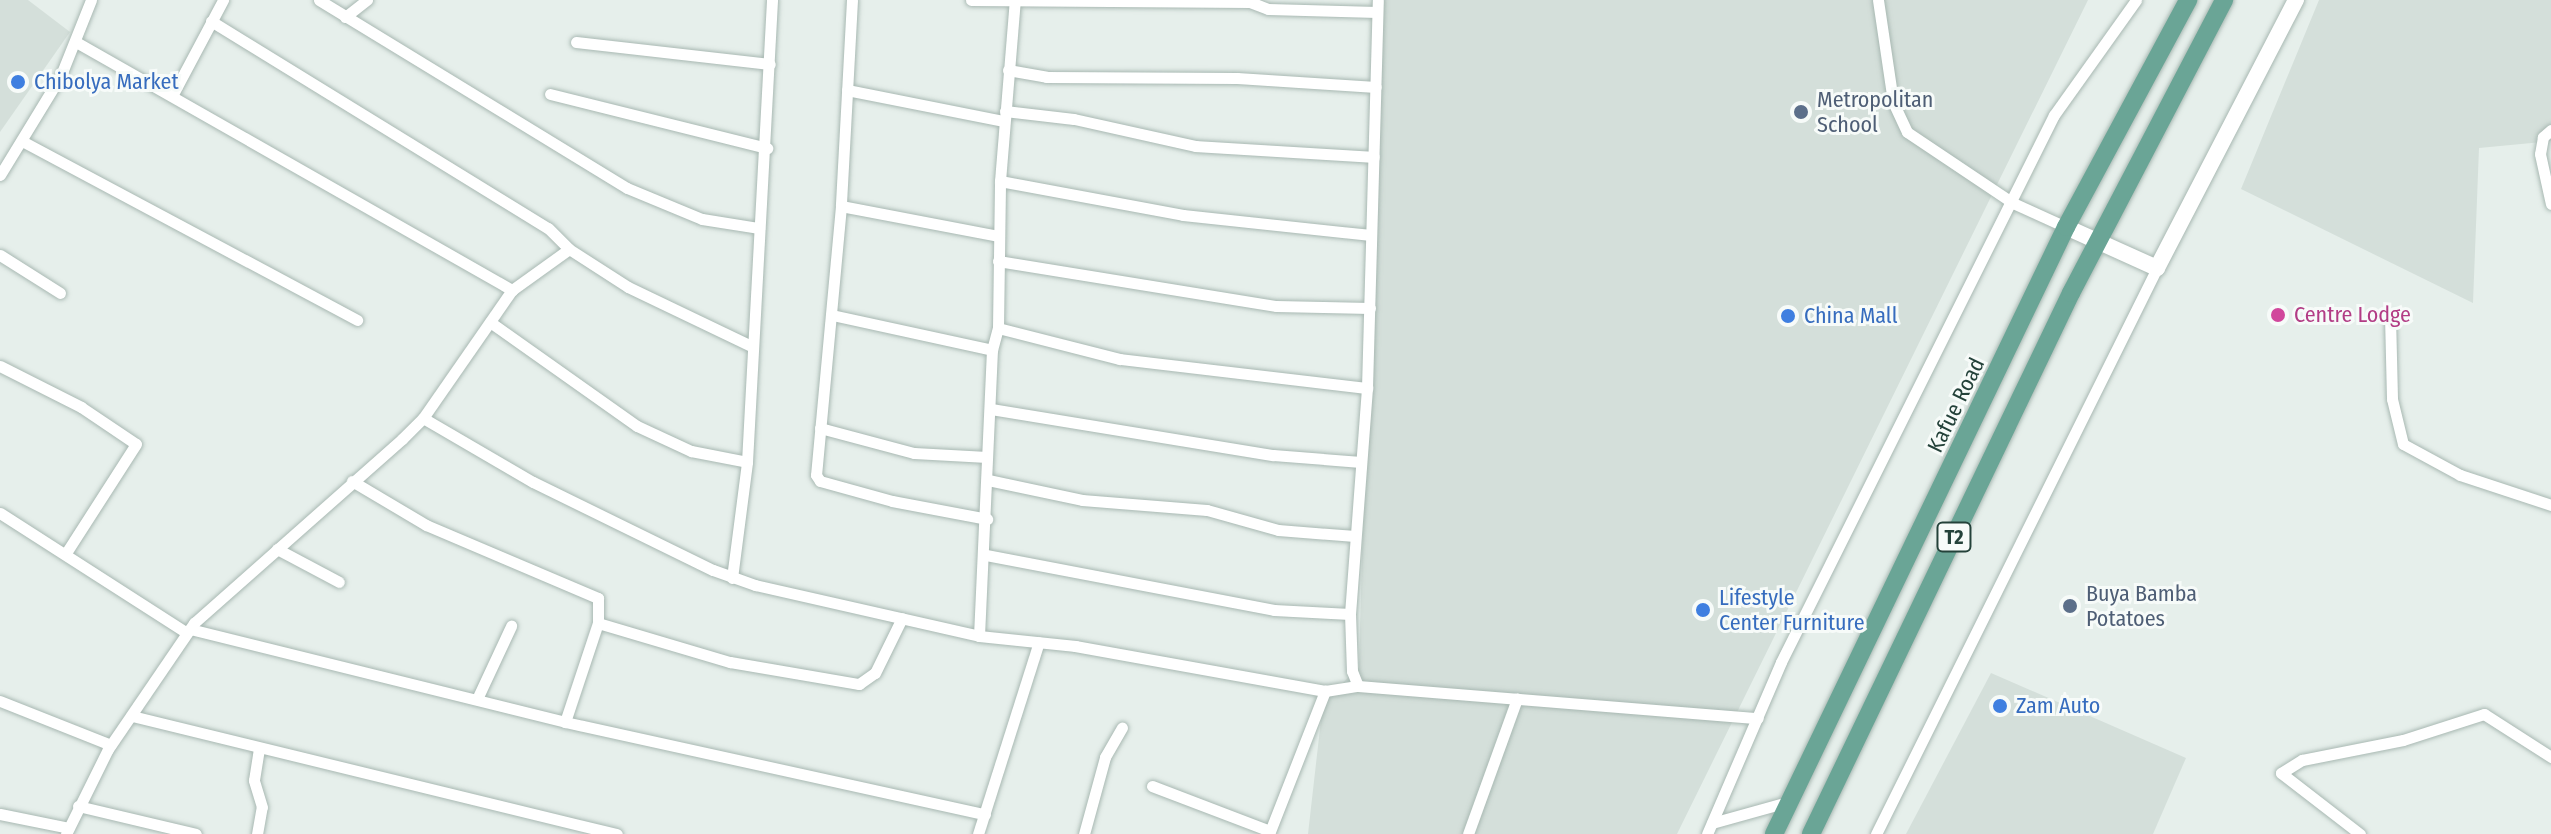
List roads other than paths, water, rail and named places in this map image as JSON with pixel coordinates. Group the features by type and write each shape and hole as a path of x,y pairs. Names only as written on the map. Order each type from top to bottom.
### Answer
{"main road":[{"name":"Kafue Road","path":"1774,834 2066,227 2188,0"},
{"name":"T2","path":"1811,834 2099,241 2224,0"}],"street":[{"path":"0,175 76,42 91,0"},
{"path":"172,96 223,0"},
{"path":"319,0 627,188 702,219 759,228"},
{"path":"345,17 367,0"},
{"path":"732,578 747,462 751,346 767,148 772,0"},
{"path":"852,0 841,206 816,472 820,481 962,518 987,519"},
{"path":"971,0 1250,2 1268,9 1377,6 1367,388 1350,614 1352,671 1358,686"},
{"path":"1878,0 1898,120 1907,132 2013,203 2157,268"},
{"path":"1876,834 2157,268 2296,0"},
{"path":"979,636 986,555 992,350 998,328 1000,181 1015,1"},
{"path":"1710,829 1781,662 2013,203 2054,115 2131,2"},
{"path":"211,21 548,228 569,249 628,287 751,346"},
{"path":"76,42 512,290"},
{"path":"576,42 770,64"},
{"path":"1008,70 1046,77 1237,78 1376,87"},
{"path":"847,90 1004,116 1074,119 1196,146 1374,157"},
{"path":"550,94 767,148"},
{"path":"2551,116 2540,154 2551,204"},
{"path":"22,141 357,320"},
{"path":"1000,181 1183,215 1371,235"},
{"path":"841,206 999,236"},
{"path":"0,814 67,831 111,745 188,631 423,418 512,290 569,249"},
{"path":"0,255 60,293"},
{"path":"998,261 1118,283 1243,297 1276,306 1370,308"},
{"path":"832,315 992,350"},
{"path":"2390,316 2392,399 2403,444 2470,479 2551,505"},
{"path":"490,322 637,426 691,451 747,462"},
{"path":"998,328 1149,364 1367,388"},
{"path":"0,366 81,407 136,444 66,553"},
{"path":"991,409 1273,455 1361,462"},
{"path":"423,418 533,482 732,578 979,636 1039,642 1325,691 1358,686 1758,718"},
{"path":"820,428 914,453 987,457"},
{"path":"988,480 1082,500 1207,510 1278,530 1355,536"},
{"path":"352,481 426,525 598,598 598,623 565,722"},
{"path":"0,513 188,631 565,722 985,814"},
{"path":"277,549 339,582"},
{"path":"986,555 1274,610 1350,614"},
{"path":"598,623 758,668 859,684 875,673 902,618"},
{"path":"477,699 511,626"},
{"path":"978,834 1039,642"},
{"path":"1152,786 1269,833 1325,691"},
{"path":"1468,834 1517,699"},
{"path":"0,701 111,745"},
{"path":"2360,834 2281,773 2302,760 2403,740 2484,714 2551,757"},
{"path":"132,716 617,834"},
{"path":"1084,834 1105,757 1122,728"},
{"path":"257,834 262,807 254,780 259,748"},
{"path":"1710,829 1791,801"},
{"path":"78,806 196,834"}],"place":[{"name":"Chibolya Market","path":"18,82"},
{"name":"Metropolitan School","path":"1801,112"},
{"name":"Centre Lodge","path":"2278,315"},
{"name":"China Mall","path":"1788,316"},
{"name":"Buya Bamba Potatoes","path":"2070,606"},
{"name":"Lifestyle Center Furniture","path":"1703,610"},
{"name":"Zam Auto","path":"2000,706"}]}
